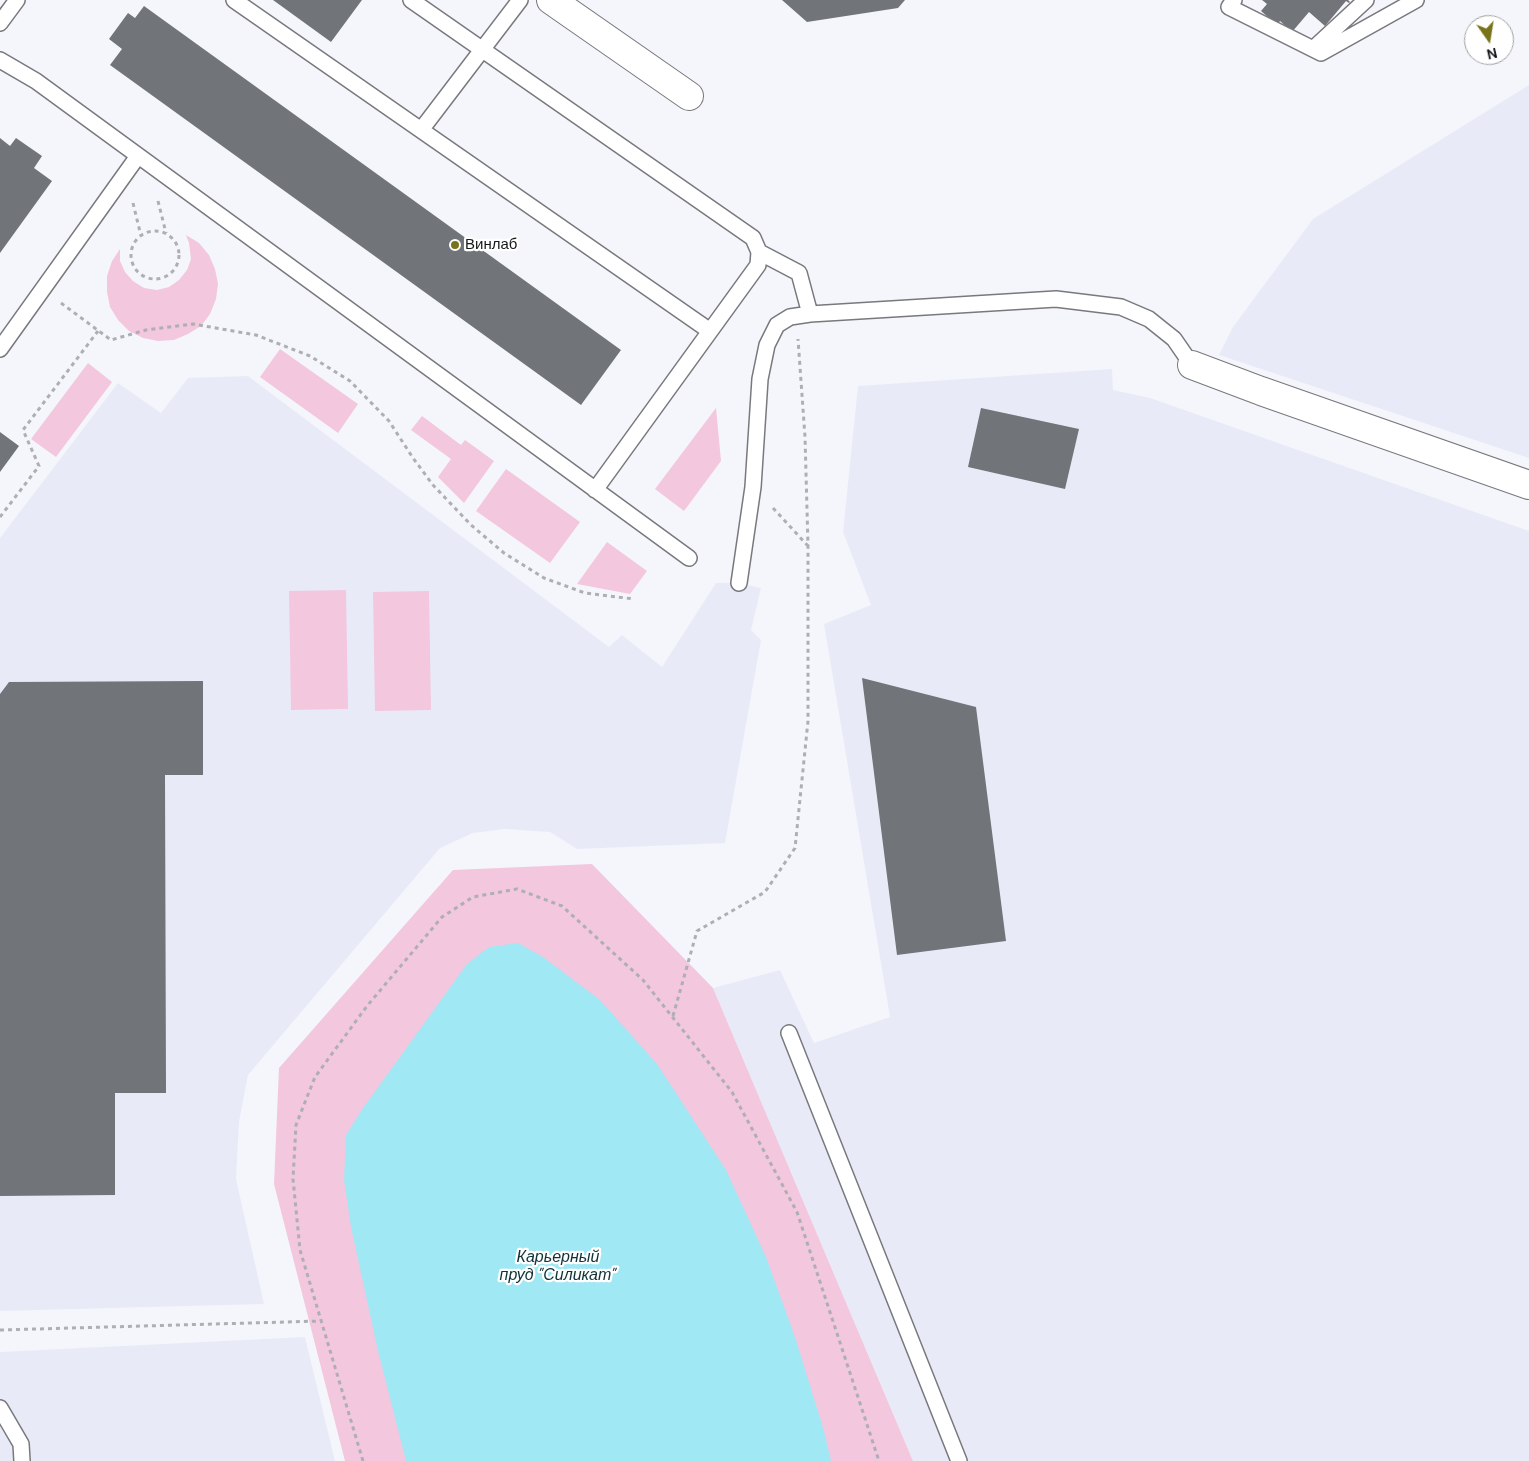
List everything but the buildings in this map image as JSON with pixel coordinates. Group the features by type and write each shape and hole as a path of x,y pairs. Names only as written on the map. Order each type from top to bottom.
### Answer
{"street":[{"path":"551,0 689,96"},
{"path":"1192,364 1261,391 1529,485"}],"lane":[{"path":"0,23 17,0"},
{"path":"234,0 710,331"},
{"path":"411,0 753,238 759,252 758,265 595,490"},
{"path":"421,130 520,0"},
{"path":"1234,0 1230,7 1321,53 1416,0"},
{"path":"1313,49 1366,0"},
{"path":"0,60 36,81 689,558"},
{"path":"0,349 138,156"},
{"path":"759,252 799,273 803,315"},
{"path":"739,583 753,487 760,380 767,345 777,325 790,317 1056,298 1121,307 1149,319 1174,339 1192,364"},
{"path":"789,1033 959,1461"},
{"path":"0,1408 20,1444 22,1461"}],"path":[{"path":"132,195 141,236"},
{"path":"158,199 166,233"},
{"path":"156,230 166,233 175,240 180,250 179,260 174,270 166,277 155,279 145,277 136,270 132,260 132,249 137,239 145,233 156,230"},
{"path":"42,289 112,340 146,330 194,324 256,335 310,356 350,382 389,421 433,485 471,525 504,553 544,578 585,593 634,599"},
{"path":"672,1017 697,931 766,892 795,848 808,720 808,546 803,315"},
{"path":"0,516 39,466 23,430 98,331"},
{"path":"753,487 808,546"},
{"path":"363,1461 300,1250 293,1179 296,1125 314,1077 367,1006 442,917 473,897 517,889 562,906 643,980 732,1092 797,1212 879,1461"},
{"path":"0,1330 321,1321"}],"shaded area":[{"path":"1529,85 1529,458 1219,355 1233,327 1313,219"},
{"path":"186,235 199,243 209,255 215,269 218,284 216,299 210,314 201,326 174,340 158,341 143,338 129,331 118,320 110,307 107,292 107,276 112,261 120,249 120,261 125,272 133,281 144,288 157,290 169,287 179,280 187,270 191,259"},
{"path":"280,349 358,404 338,433 260,377"},
{"path":"88,363 112,382 56,457 31,439"},
{"path":"1112,369 1113,390 1150,398 1529,531 1529,1461 913,1461 713,988 780,970 814,1043 890,1017 824,624 871,605 843,532 858,386"},
{"path":"248,376 609,647 622,635 662,667 716,583 739,583 761,588 751,630 761,640 725,843 577,849 550,832 505,829 473,833 440,848 248,1075 239,1122 236,1179 264,1304 0,1311 0,538 118,383 161,413 188,378"},
{"path":"716,408 721,461 684,511 655,489"},
{"path":"422,416 461,445 465,440 494,461 464,503 438,477 451,459 411,430"},
{"path":"506,469 580,522 550,563 476,511"},
{"path":"607,542 647,571 630,594 577,584"},
{"path":"346,590 348,709 291,710 289,591"},
{"path":"429,591 431,710 375,711 373,592"},
{"name":"Карьерный пруд \"Силикат\"","path":"592,864 713,988 913,1461 345,1461 274,1184 279,1068 453,870"},
{"path":"305,1337 335,1461 0,1461 0,1352"}],"water":[{"name":"Карьерный пруд \"Силикат\"","path":"518,943 543,957 600,1000 657,1064 726,1170 766,1257 795,1337 824,1431 831,1461 406,1461 378,1351 351,1227 344,1180 346,1135 361,1111 467,964 489,947"}],"place":[{"name":"Винлаб","path":"455,245"}]}
